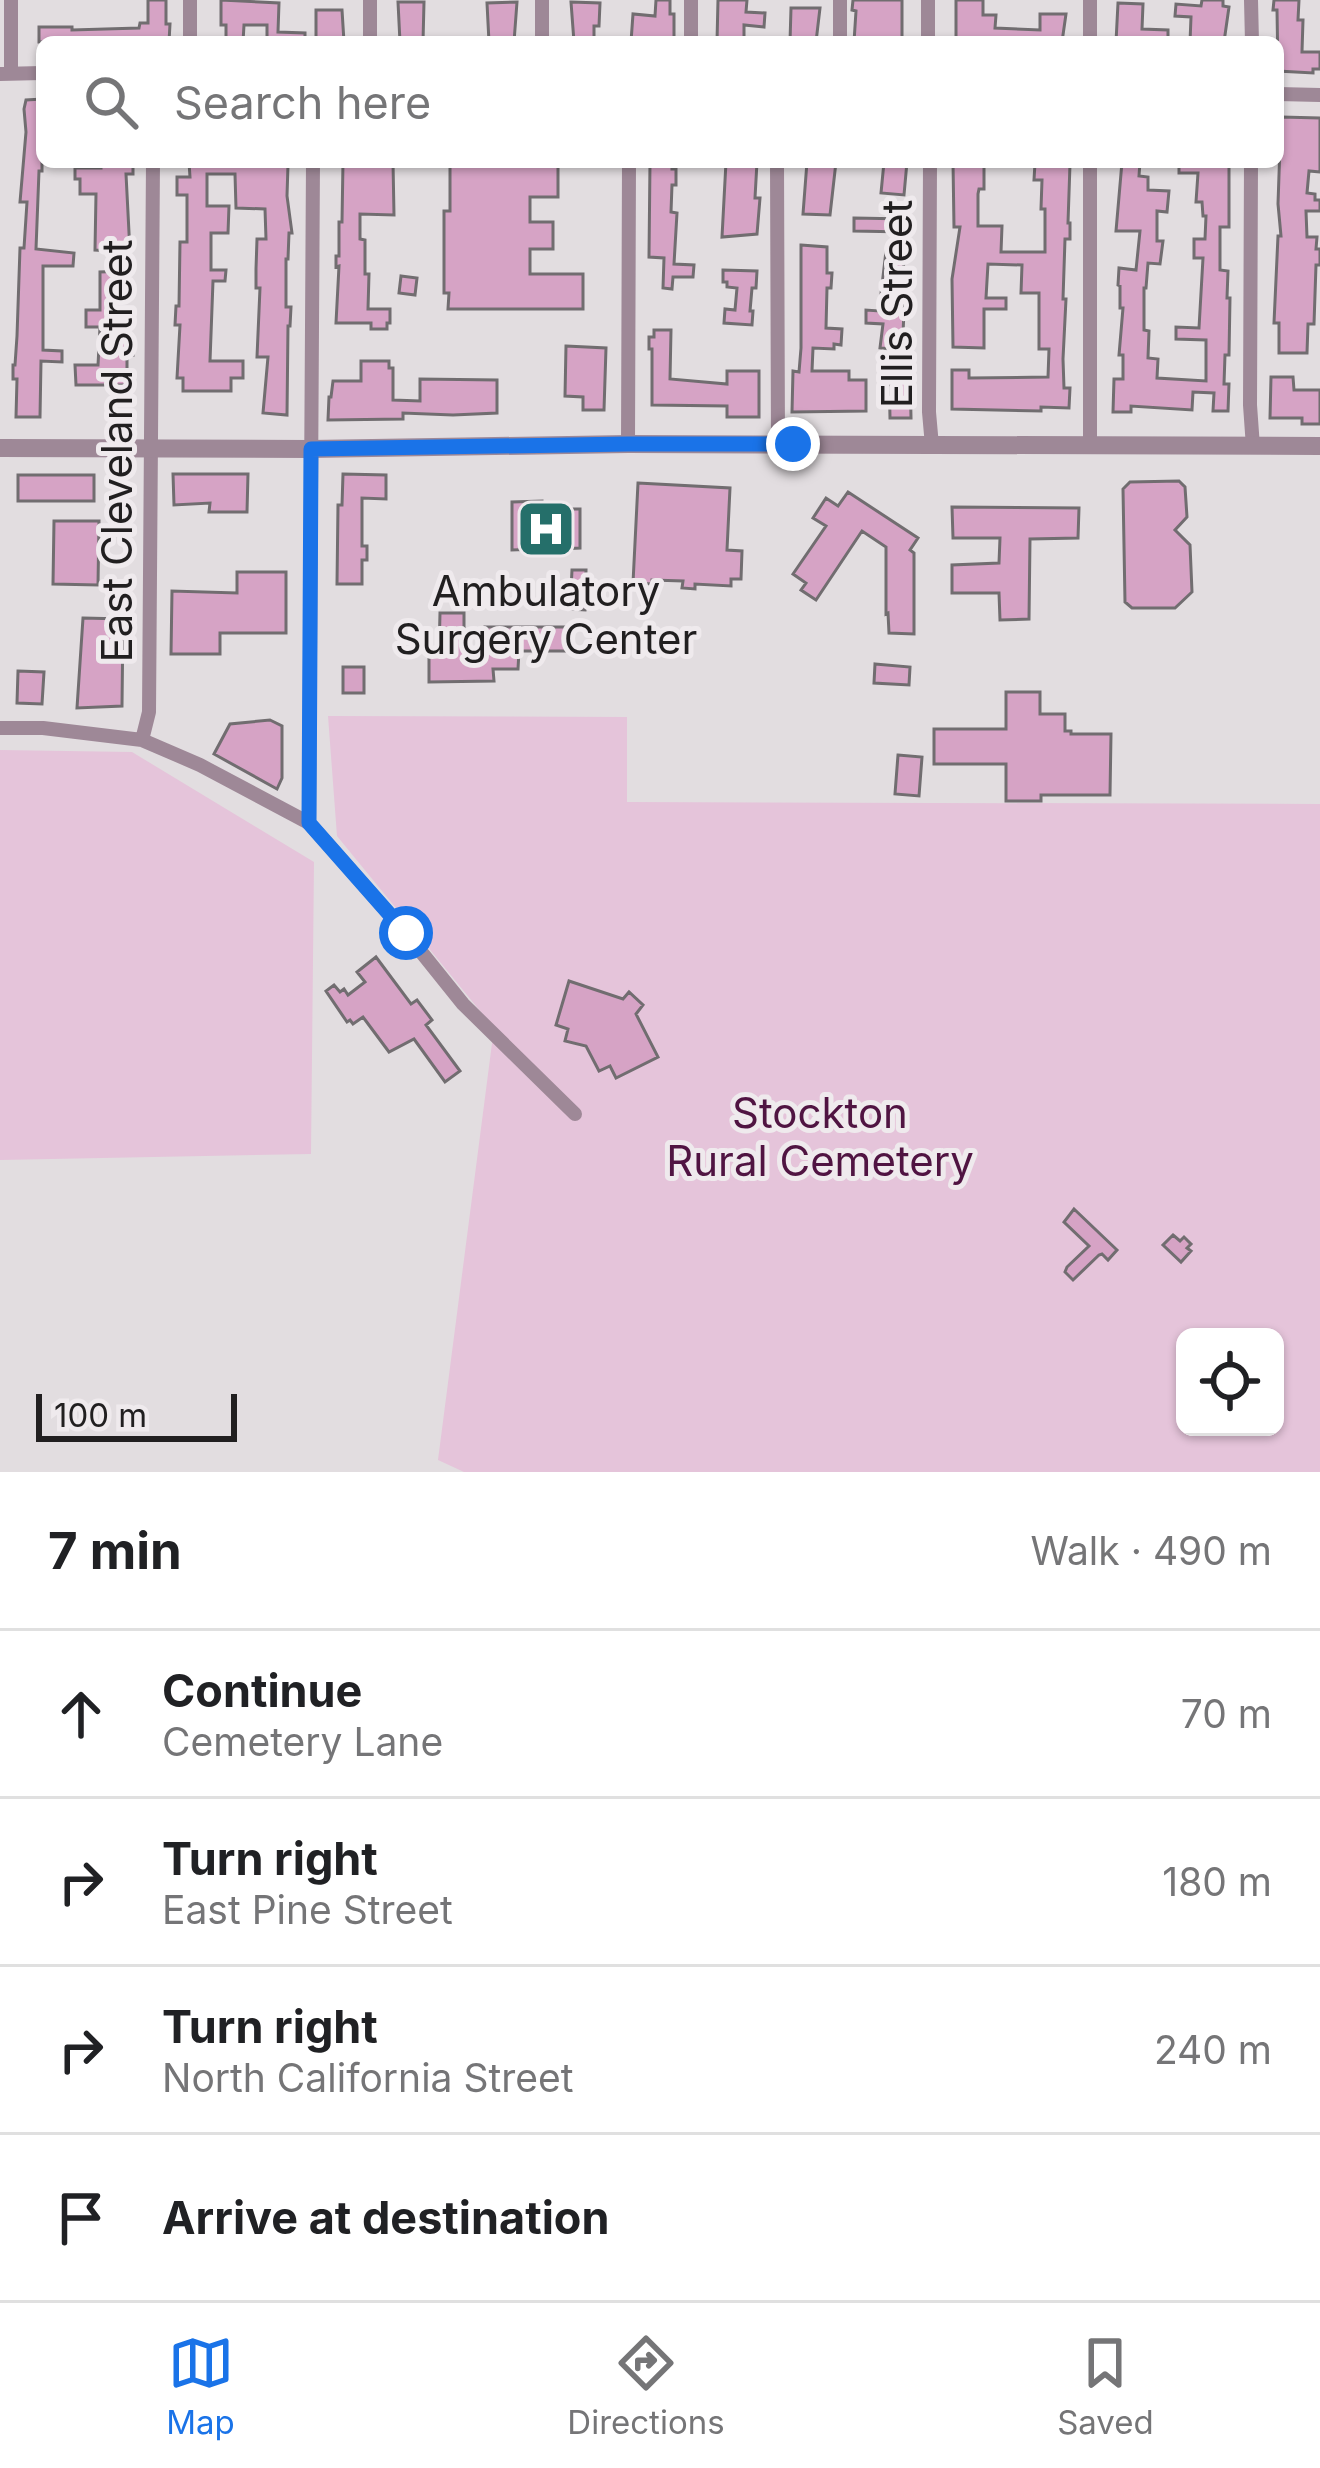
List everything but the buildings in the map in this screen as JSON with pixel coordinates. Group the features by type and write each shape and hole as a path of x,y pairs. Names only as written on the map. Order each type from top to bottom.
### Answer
{"street":[{"path":"6,74 11,0"},
{"path":"190,0 190,36"},
{"path":"370,0 370,36"},
{"path":"542,0 542,36"},
{"path":"691,0 691,36"},
{"path":"840,0 840,36"},
{"path":"928,0 928,36"},
{"path":"1090,0 1090,36"},
{"path":"1252,0 1252,36"},
{"path":"1284,94 1320,95"},
{"name":"East Cleveland Street","path":"142,740 148,712 152,168"},
{"path":"309,823 313,168"},
{"path":"628,444 629,168"},
{"path":"777,168 778,444"},
{"name":"Ellis Street","path":"930,168 932,446"},
{"path":"1090,168 1090,448"},
{"path":"1251,168 1253,447"},
{"path":"0,448 1320,446"},
{"path":"0,728 43,728 142,740 309,823 452,992 574,1114"}],"green space":[{"name":"Stockton Rural Cemetery","path":"328,716 627,717 627,802 1320,804 1320,1472 464,1472 438,1460 494,1028 337,836"},
{"path":"0,750 132,752 314,862 311,1154 0,1160"}],"place":[{"name":"Ambulatory Surgery Center","path":"546,529"}],"route":[{"path":"406,933 309,823 311,449 793,444"}]}
